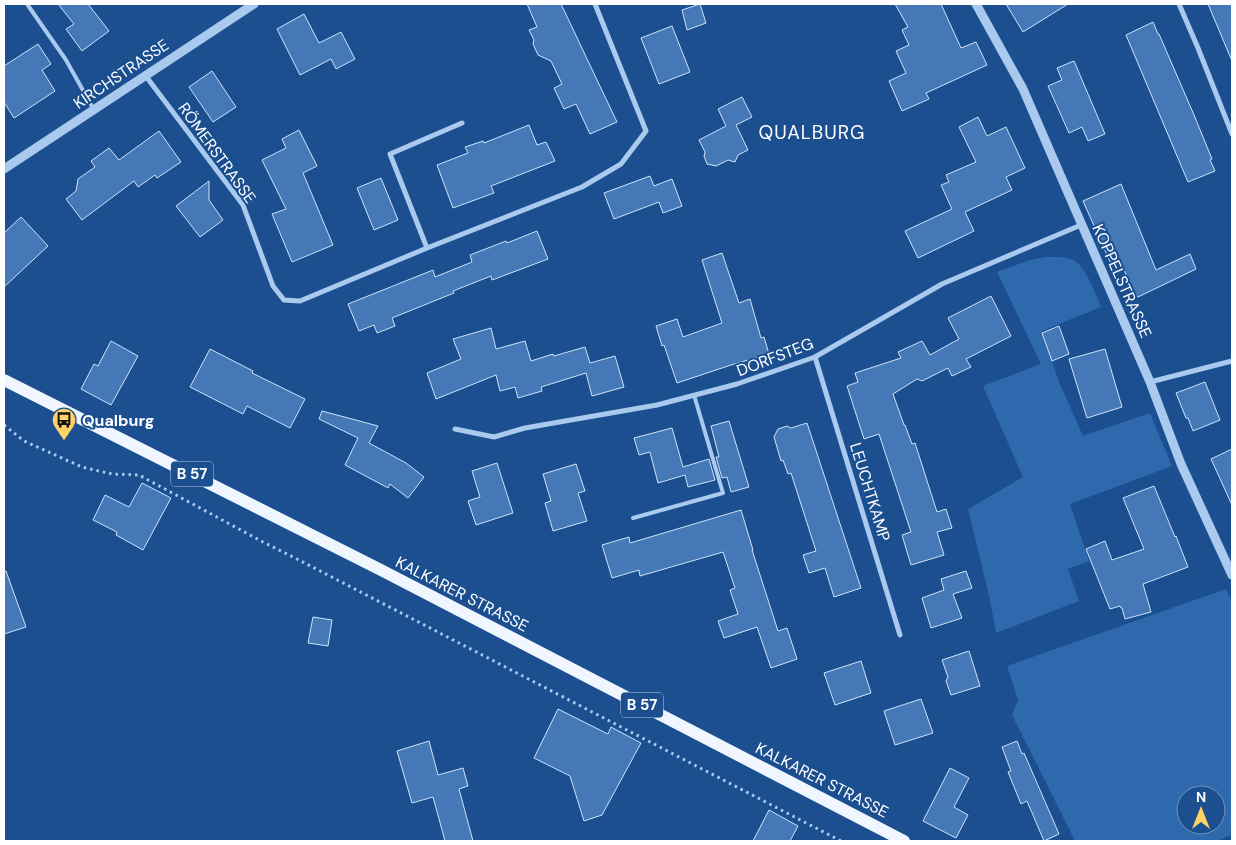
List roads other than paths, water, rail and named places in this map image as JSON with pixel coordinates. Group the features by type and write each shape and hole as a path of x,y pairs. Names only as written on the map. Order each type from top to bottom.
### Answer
{"main road":[{"name":"KALKARER STRASSE","path":"4,380 372,565 904,841"}],"street":[{"name":"KIRCHSTRASSE","path":"4,169 254,4"},
{"name":"RÖMERSTRASSE","path":"145,75 243,205 273,286 284,300 300,301 427,248 582,187 621,164 646,131 595,4"},
{"name":"KOPPELSTRASSE","path":"976,4 1022,89 1150,382 1181,464 1232,574"},
{"path":"1179,4 1232,134"},
{"path":"427,248 390,154 462,123"},
{"name":"DORFSTEG","path":"455,429 494,437 525,428 657,405 737,384 815,357 942,284 1081,225"},
{"name":"LEUCHTKAMP","path":"815,357 900,635"},
{"path":"1150,382 1232,361"}],"lane":[{"path":"26,4 66,60 94,110"},
{"path":"633,518 723,492 694,395"}],"place":[{"name":"Qualburg","path":"64,441"}],"district":[{"name":"QUALBURG","path":"812,132"}]}
